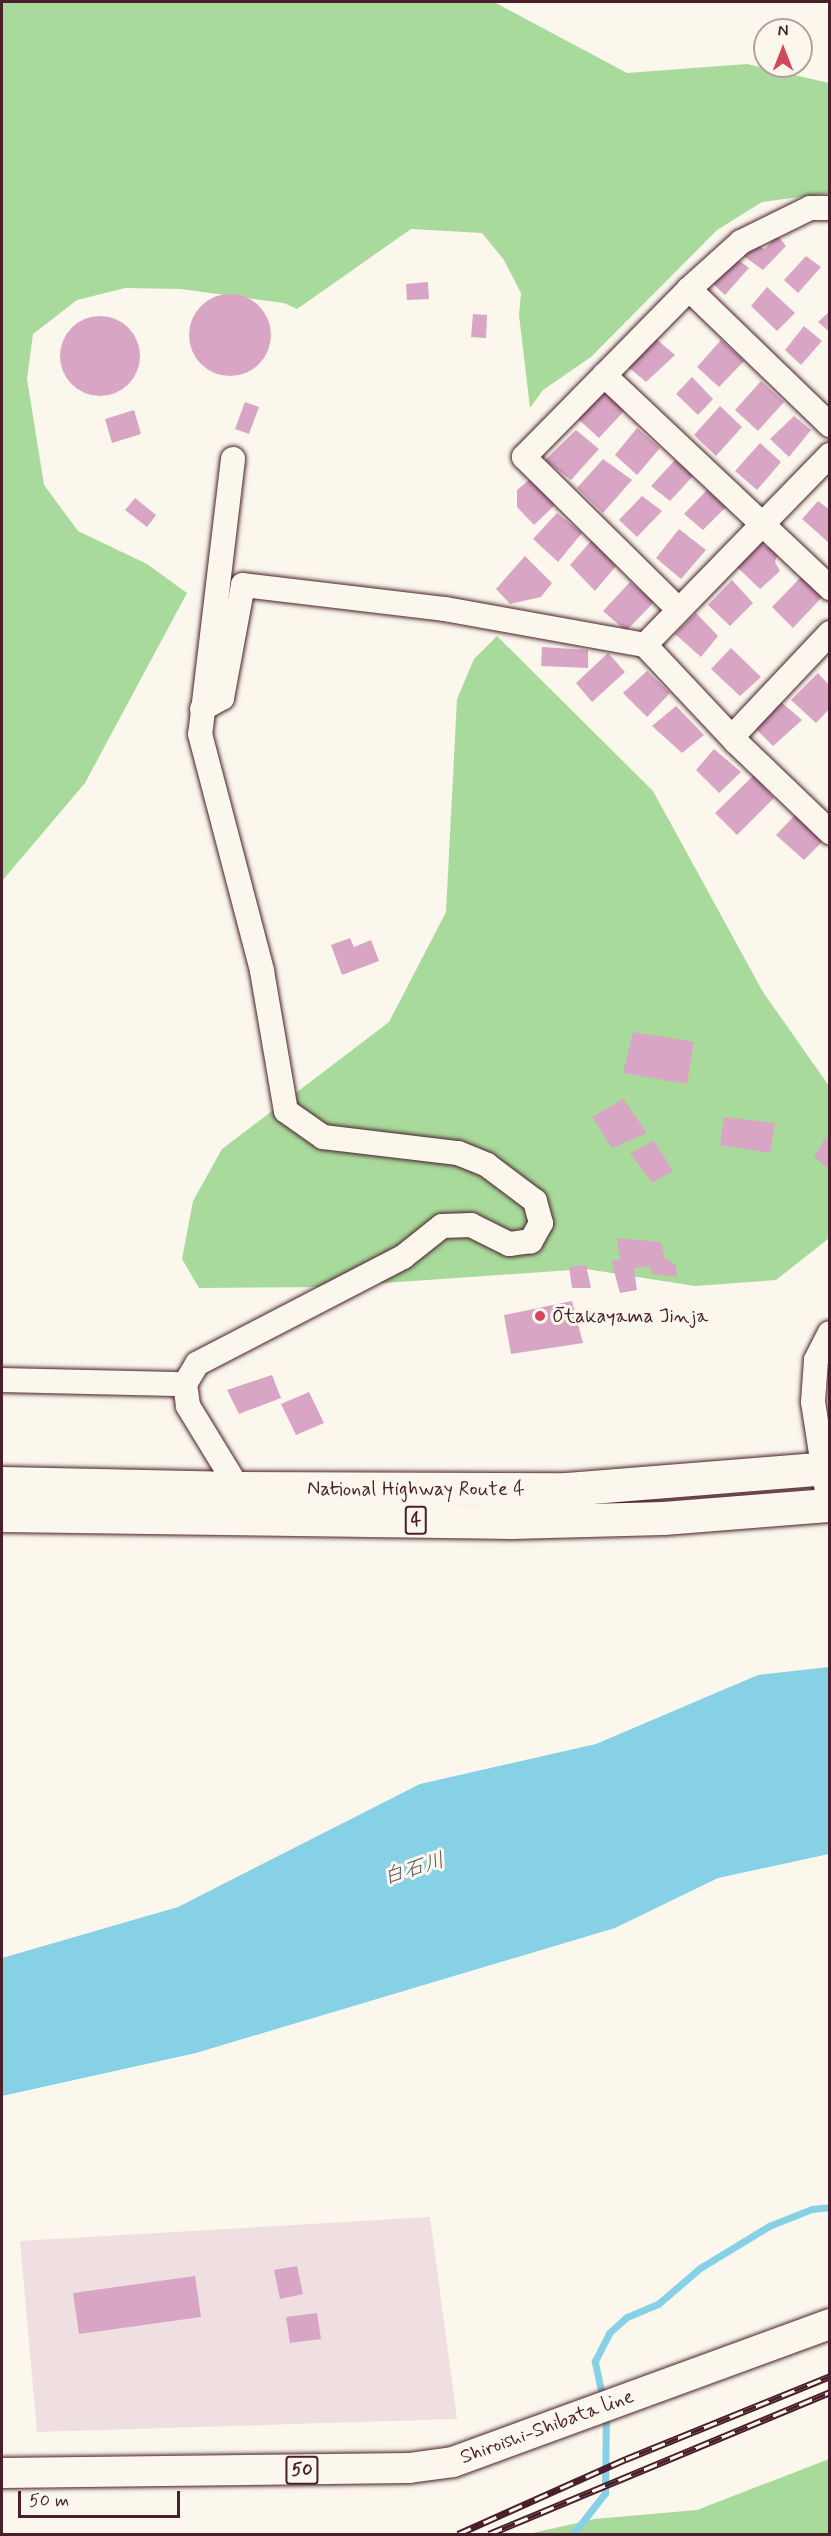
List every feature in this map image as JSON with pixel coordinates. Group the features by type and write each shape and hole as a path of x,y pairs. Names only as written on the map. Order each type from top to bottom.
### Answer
{"highway":[{"name":"National Highway Route 4","path":"2,1483 238,1488 567,1489 826,1469"},
{"name":"National Highway Route 4","path":"2,1515 511,1522 663,1518 829,1505"}],"main road":[{"name":"Shiroishi-Shibata line","path":"2,2473 409,2468 453,2462 486,2452 602,2406 830,2324"}],"street":[{"path":"678,608 524,457 689,289 741,242 810,208 830,208"},
{"path":"689,289 830,424"},
{"path":"604,375 830,588"},
{"path":"645,645 678,608 830,455"},
{"path":"233,459 200,734 262,971 286,1111 323,1137 458,1153 486,1165 535,1201 541,1223 531,1240 509,1244 471,1225 442,1227 403,1257 197,1364 184,1384 188,1406 238,1488"},
{"path":"202,709 222,698 243,585 445,609 645,645 732,737 830,832"},
{"path":"732,737 830,633"},
{"path":"829,1505 826,1469 813,1402 816,1360 830,1333"},
{"path":"2,1380 184,1384"}],"shaded area":[{"path":"430,2217 457,2419 37,2432 20,2241"}],"green space":[{"path":"2,2 494,2 627,73 747,64 753,65 753,78 807,78 829,83 830,193 762,202 717,230 591,357 543,390 530,408 519,315 521,293 504,260 482,233 411,229 297,309 284,303 181,289 125,288 77,300 33,334 27,379 44,485 78,531 147,564 187,593 85,783 2,881"},
{"path":"497,636 653,791 763,992 829,1086 828,1239 776,1280 695,1286 586,1269 326,1287 199,1288 182,1259 193,1201 222,1149 389,1022 446,912 457,699 474,659"},
{"path":"829,2459 829,2534 528,2534 595,2519 697,2510"}],"water":[{"name":"白石川","path":"829,1667 829,1854 718,1878 615,1928 196,2053 2,2096 2,1958 178,1907 420,1784 596,1744 758,1675"}],"building":[{"path":"777,235 786,246 763,270 742,255 752,243 765,249"},
{"path":"806,256 821,267 798,293 784,280"},
{"path":"736,258 749,268 725,295 710,281"},
{"path":"428,282 429,299 407,300 406,284"},
{"path":"767,287 795,313 777,331 751,306"},
{"path":"230,294 246,297 259,306 268,319 271,335 268,351 259,364 246,373 230,376 214,373 201,364 192,351 189,335 192,319 201,306 214,297"},
{"path":"830,311 830,332 818,322"},
{"path":"473,314 487,315 486,338 471,337"},
{"path":"92,316 108,316 129,327 140,348 140,364 129,385 108,396 92,396 78,390 66,378 60,364 60,348 66,334 78,322"},
{"path":"804,326 822,341 801,365 785,350"},
{"path":"655,338 675,355 646,382 627,366"},
{"path":"721,340 744,361 719,387 697,367"},
{"path":"692,377 713,399 698,415 676,394"},
{"path":"761,381 784,402 758,431 735,410"},
{"path":"604,392 625,410 599,438 578,419"},
{"path":"245,402 259,407 249,434 235,429"},
{"path":"720,406 742,427 716,456 694,435"},
{"path":"134,410 141,434 112,443 105,419"},
{"path":"794,416 811,430 789,457 770,439"},
{"path":"637,428 660,448 637,475 615,455"},
{"path":"576,430 599,449 571,480 545,460"},
{"path":"760,443 781,462 757,490 735,471"},
{"path":"603,459 632,480 603,513 577,488"},
{"path":"675,460 693,476 670,501 651,486"},
{"path":"529,480 557,503 534,525 517,507 517,490"},
{"path":"707,490 726,507 703,530 684,514"},
{"path":"642,496 662,511 637,537 619,520"},
{"path":"135,498 156,515 147,527 125,510"},
{"path":"818,501 830,510 828,542 802,519"},
{"path":"557,513 582,533 558,562 533,539"},
{"path":"679,529 706,550 681,579 656,558"},
{"path":"591,541 616,566 595,591 570,565"},
{"path":"759,543 778,553 775,562 780,571 760,589 736,566"},
{"path":"525,556 552,583 541,597 510,604 496,589"},
{"path":"801,577 823,596 793,628 772,607"},
{"path":"732,580 753,603 730,626 708,605"},
{"path":"630,582 654,602 626,631 603,611"},
{"path":"696,613 718,636 701,657 675,634"},
{"path":"542,647 588,650 588,668 541,666"},
{"path":"731,648 761,677 740,696 711,669"},
{"path":"608,653 625,672 592,702 576,683"},
{"path":"647,671 670,693 647,717 623,693"},
{"path":"818,673 830,686 830,708 816,723 791,700"},
{"path":"781,702 802,720 773,746 755,728"},
{"path":"676,706 704,735 682,753 652,726"},
{"path":"714,749 741,772 719,793 696,770"},
{"path":"754,775 774,798 737,835 715,813"},
{"path":"796,814 822,842 804,860 776,835"},
{"path":"350,938 354,947 371,940 379,961 342,975 331,945"},
{"path":"633,1032 694,1042 687,1084 623,1073"},
{"path":"623,1099 647,1133 612,1148 592,1117"},
{"path":"724,1117 775,1123 770,1153 720,1145"},
{"path":"826,1137 830,1139 830,1170 814,1157"},
{"path":"654,1141 673,1171 652,1183 630,1153"},
{"path":"617,1238 661,1242 665,1259 675,1264 677,1277 652,1274 650,1266 634,1268 637,1290 620,1293 611,1260 620,1261"},
{"path":"586,1265 591,1288 572,1288 569,1267"},
{"path":"572,1301 583,1343 511,1354 504,1315"},
{"path":"272,1375 281,1398 239,1414 227,1390"},
{"path":"309,1392 324,1423 296,1435 281,1404"},
{"path":"297,2266 303,2294 280,2299 274,2270"},
{"path":"195,2276 201,2317 79,2334 73,2293"},
{"path":"317,2313 321,2339 290,2343 286,2317"}],"waterway":[{"path":"603,2400 595,2361 609,2333 627,2317 658,2304 700,2268 769,2226 812,2209 830,2207"},
{"path":"573,2534 605,2493 606,2414"}],"railway":[{"path":"458,2534 626,2459 830,2376"},
{"path":"489,2534 830,2392"}],"place":[{"name":"Ōtakayama Jinja","path":"540,1316"}]}
